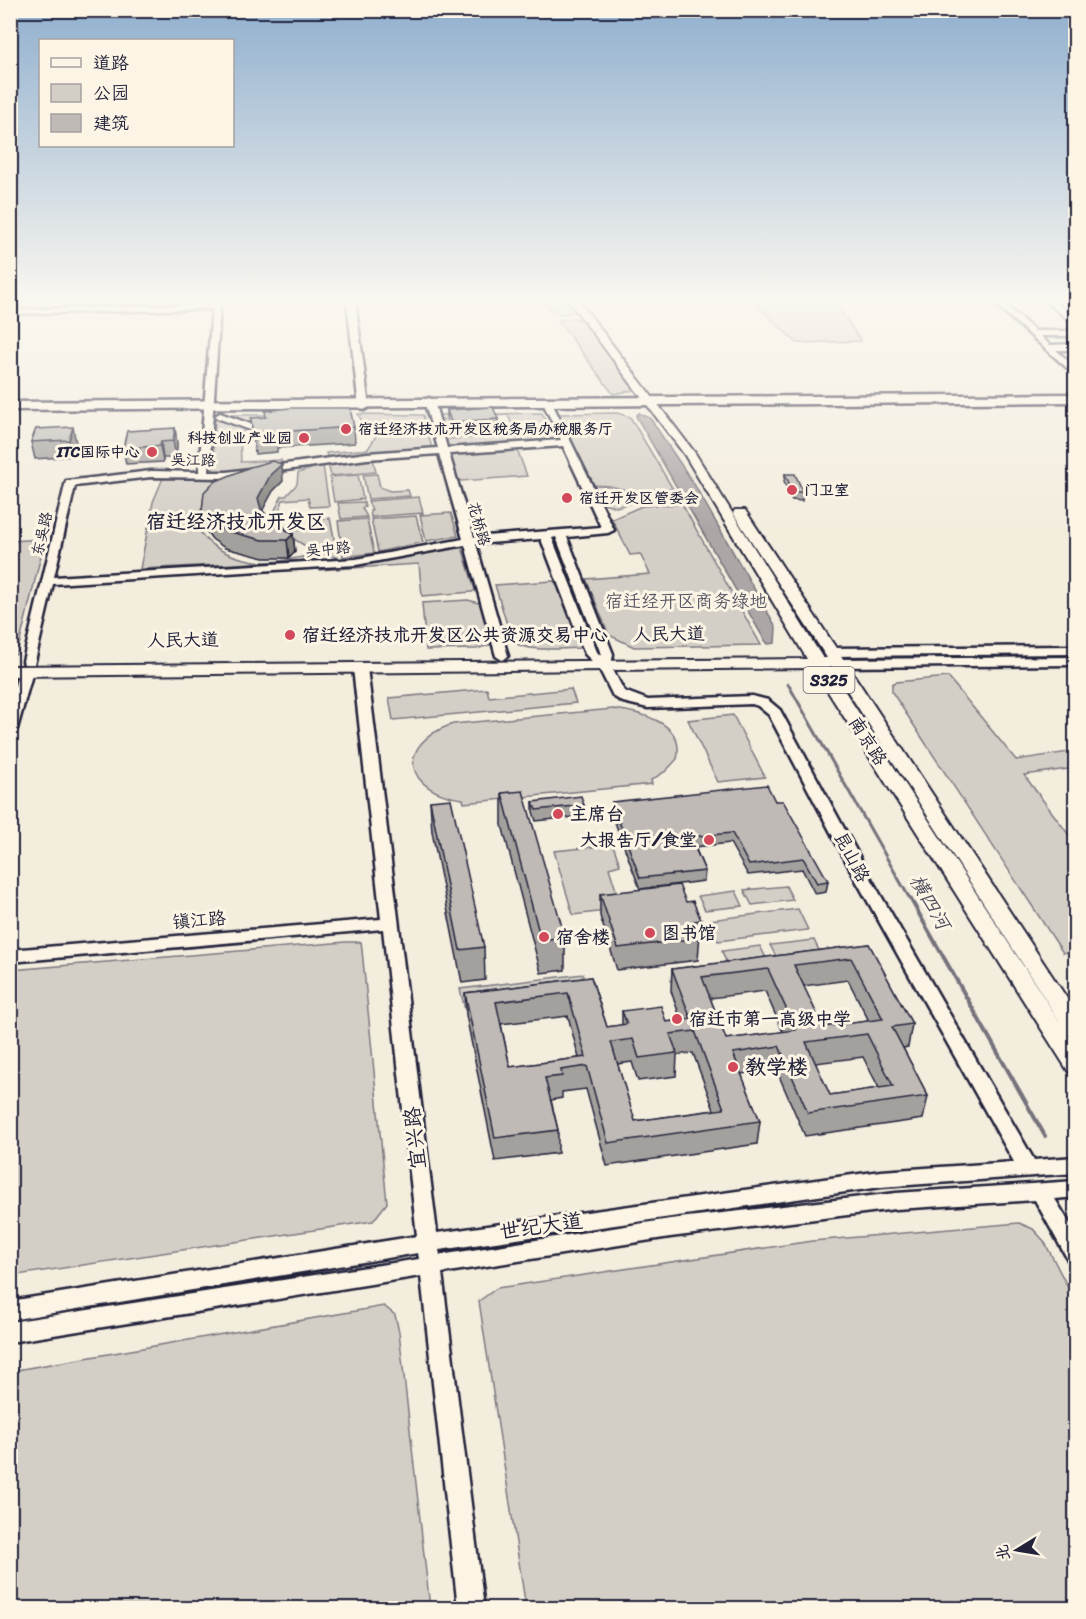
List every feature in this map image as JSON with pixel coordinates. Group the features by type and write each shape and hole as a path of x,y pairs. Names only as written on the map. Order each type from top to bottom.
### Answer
{"highway":[{"path":"429,404 549,405 1076,398"},
{"path":"10,407 212,409 429,404 1076,403"}],"main road":[{"name":"南京路","path":"636,377 704,456 1076,1030"},
{"name":"南京路","path":"639,377 658,403 815,658 1076,1065"},
{"name":"人民大道","path":"19,667 502,656 835,657"},
{"name":"人民大道","path":"19,667 360,668 601,658"}],"street":[{"path":"204,476 213,377"},
{"path":"361,377 365,405"},
{"name":"花桥路","path":"429,404 502,656"},
{"path":"549,405 567,443"},
{"path":"212,409 253,428"},
{"name":"吴江路","path":"70,483 151,474 204,476 273,471 367,456 567,443"},
{"name":"吴中路","path":"48,581 356,562 469,541 608,530 567,443"},
{"name":"东吴路","path":"10,704 19,667 48,581 70,483"},
{"path":"561,534 601,658"},
{"path":"545,535 601,658"},
{"name":"人民大道","path":"835,657 1076,650"},
{"name":"人民大道","path":"835,657 1076,661"},
{"name":"昆山路","path":"601,658 618,693 637,701 648,704 744,699 763,703 776,713 865,882 1028,1168"},
{"name":"东吴路","path":"10,729 19,667"},
{"name":"宜兴路","path":"360,668 392,923 426,1242 471,1608"},
{"name":"镇江路","path":"10,956 392,923"},
{"name":"世纪大道","path":"10,1332 80,1311 426,1242 881,1179 1076,1165"},
{"name":"世纪大道","path":"10,1311 80,1311 429,1264 670,1228 884,1202 1076,1189"},
{"path":"1040,1191 1076,1254"},
{"path":"10,1305 80,1311"},
{"path":"10,1339 80,1311"}],"green space":[{"path":"600,377 625,377 635,390 613,394"},
{"path":"542,413 556,441 446,449 443,439 512,436 511,434 516,433 508,415 438,420 437,415"},
{"path":"617,413 630,417 673,489 634,492 594,485 558,414"},
{"path":"358,414 423,415 432,448 335,459 327,457 326,453 368,449 376,436 373,427 365,427"},
{"path":"224,415 292,415 243,431 240,437 241,462 281,460 283,467 221,473 213,471 215,420"},
{"path":"517,449 527,476 461,481 454,477 447,454"},
{"path":"373,458 376,472 331,476 328,464 324,464"},
{"path":"323,465 329,506 310,507 308,498 283,500 279,511 274,512 282,496 286,496 297,484 298,473"},
{"path":"283,473 203,506 198,519 200,530 206,540 216,547 242,558 272,562 308,556 312,560 140,569 153,502 163,478 211,479"},
{"path":"377,474 380,487 390,491 408,490 410,496 368,499 363,475"},
{"path":"358,475 363,499 334,502 330,477"},
{"path":"615,494 629,496 632,503 616,507 601,502 603,497"},
{"path":"419,497 423,513 371,517 370,511 372,510 368,501"},
{"path":"364,502 365,507 362,508 367,517 341,519 338,503"},
{"name":"宿迁经开区商务绿地","path":"682,504 761,645 634,647 609,635 586,579 650,574 640,554 630,555 612,519 642,506"},
{"path":"451,513 458,536 426,541 420,515"},
{"path":"416,516 423,542 378,552 371,519"},
{"path":"330,518 338,558 302,544 280,527 276,520 280,519 287,531 312,529 311,520"},
{"path":"367,519 374,553 343,557 338,521"},
{"path":"45,539 17,654 11,654 11,541"},
{"path":"461,544 475,590 472,592 422,596 419,564 318,570"},
{"name":"宿迁经开区商务绿地","path":"553,581 560,584 582,648 535,648 518,645 512,641 495,585"},
{"path":"468,600 482,604 491,638 490,645 476,649 426,650 422,603"},
{"path":"948,677 1016,760 1075,751 1075,768 1024,775 1075,843 1075,951 1063,953 892,692 892,684 896,682"},
{"path":"487,689 489,697 571,689 576,703 393,720 389,698"},
{"path":"613,709 647,716 668,728 674,736 678,746 677,759 666,771 651,780 652,784 464,803 463,799 443,795 428,787 418,777 414,766 415,755 421,743 434,733 453,724"},
{"path":"733,715 765,777 718,782 688,720"},
{"path":"613,845 620,865 609,868 622,909 573,915 554,851"},
{"path":"786,886 793,900 752,905 744,890"},
{"path":"736,891 743,906 705,910 698,896"},
{"path":"798,909 808,930 718,941 709,920"},
{"path":"814,940 821,955 778,960 770,945"},
{"path":"361,942 387,1203 373,1221 11,1276 11,970"},
{"path":"760,946 768,962 728,967 722,951"},
{"path":"583,974 589,994 465,1010 460,989"},
{"path":"1019,1223 1033,1229 1044,1241 1075,1301 1075,1608 526,1608 479,1301 497,1288 812,1241"},
{"path":"384,1306 395,1315 399,1332 430,1608 11,1608 11,1371"}],"shaded area":[{"path":"639,413 650,418 694,484 776,627 775,643 768,644 764,639 636,416"}],"building":[{"path":"493,407 498,419 451,422 447,410"},
{"path":"290,408 350,408 354,427 275,432 275,436 253,437 251,418 266,417 265,411"},
{"path":"73,427 69,440 31,442 36,429"},
{"path":"175,428 173,441 161,442 160,446 123,448 127,431"},
{"path":"272,461 282,464 271,474 258,498 261,509 271,520 293,534 287,540 262,540 223,530 209,521 202,511 204,492 214,482 250,467"},
{"path":"785,474 795,474 803,492 793,492"},
{"name":"大报告厅/食堂","path":"767,785 775,801 783,801 828,881 817,883 803,858 749,865 732,833 690,837 705,871 640,878 612,802"},
{"path":"523,791 565,937 541,940 502,793"},
{"path":"581,796 584,805 536,810 533,802"},
{"path":"451,799 484,947 460,950 430,801"},
{"path":"679,885 686,902 693,901 701,920 693,921 700,938 618,948 600,894"},
{"path":"869,944 912,1024 892,1027 928,1096 808,1113 779,1046 733,1053 760,1121 608,1143 587,1066 561,1070 562,1076 545,1078 558,1130 495,1138 465,993 591,977 607,1027 627,1024 622,1011 661,1006 666,1022 691,1019 672,969","holes":["851,958 883,1019 823,1027 794,965","768,969 796,1030 726,1039 702,977","568,993 586,1057 510,1067 496,1002","695,1031 724,1109 635,1121 611,1042 633,1039 639,1058 677,1053 670,1034","867,1034 893,1086 830,1095 806,1042"]}],"waterway":[{"name":"横四河","path":"788,684 910,899"},
{"name":"横四河","path":"910,898 1045,1136"}],"place":[{"name":"宿迁经济技术开发区税务局办税服务厅","path":"346,429"},
{"name":"科技创业产业园","path":"304,438"},
{"name":"ITC国际中心","path":"152,452"},
{"name":"门卫室","path":"792,490"},
{"name":"宿迁开发区管委会","path":"567,498"},
{"name":"宿迁经济技术开发区公共资源交易中心","path":"290,635"},
{"name":"主席台","path":"558,814"},
{"name":"大报告厅/食堂","path":"709,840"},
{"name":"图书馆","path":"650,933"},
{"name":"宿舍楼","path":"544,937"},
{"name":"宿迁市第一高级中学","path":"677,1019"},
{"name":"教学楼","path":"733,1067"}],"district":[{"name":"宿迁经济技术开发区","path":"236,521"}]}
